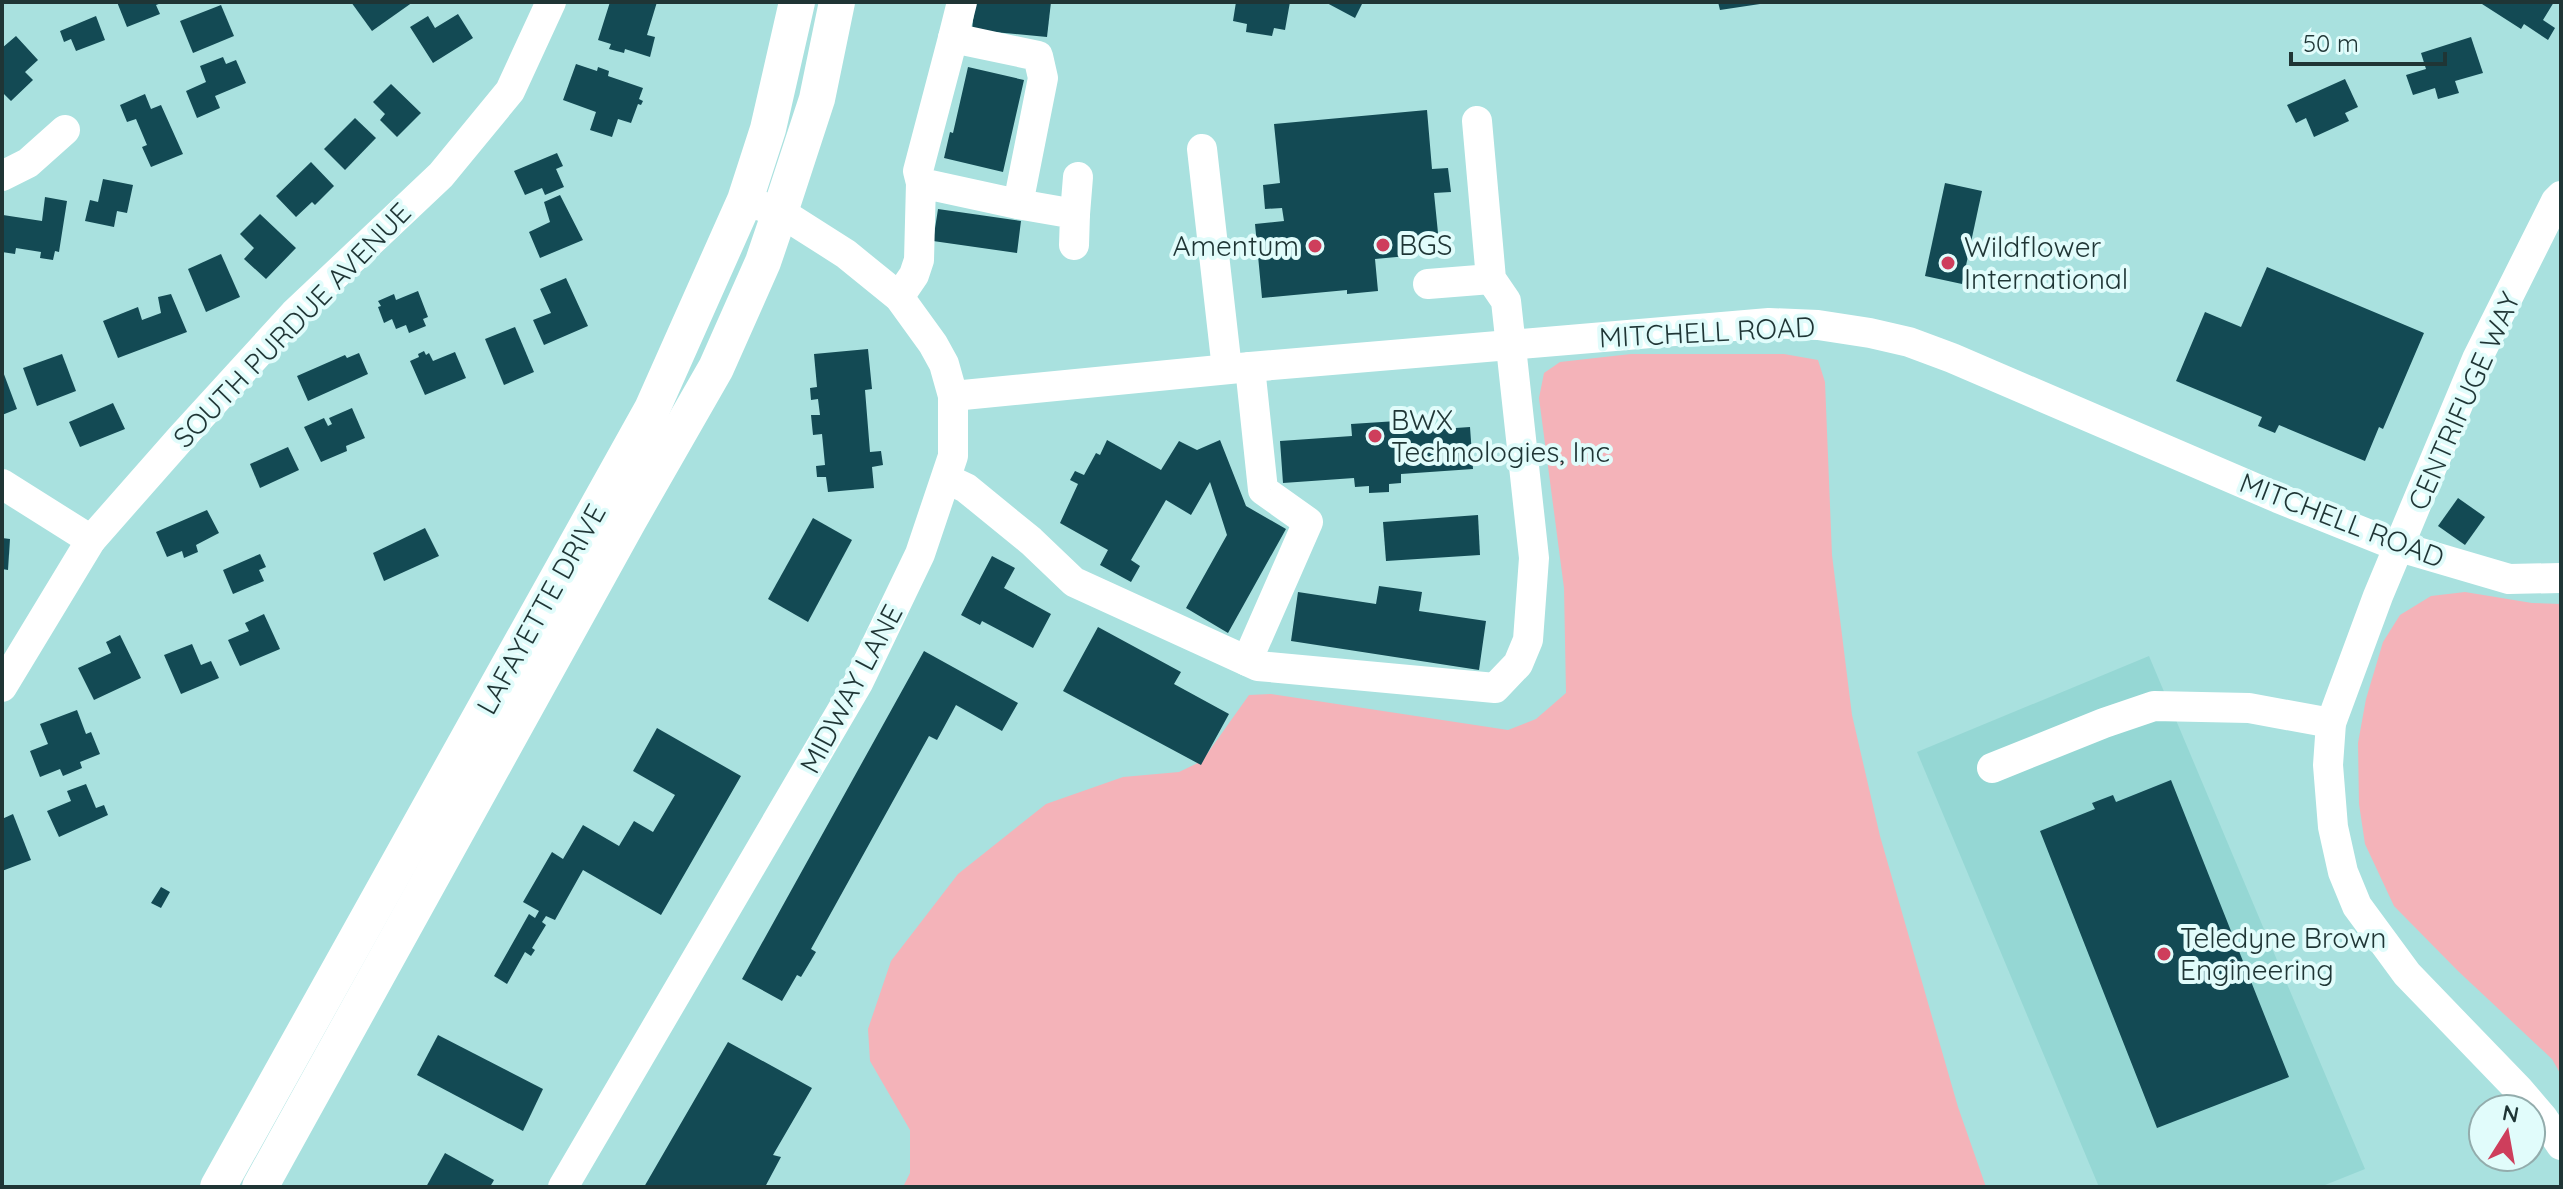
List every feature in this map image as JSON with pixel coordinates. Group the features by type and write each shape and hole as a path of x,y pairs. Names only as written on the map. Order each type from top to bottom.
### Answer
{"main road":[{"name":"LAFAYETTE DRIVE","path":"218,1187 652,409 745,200 768,129 797,2"},
{"name":"LAFAYETTE DRIVE","path":"260,1187 716,368 763,262 780,212 817,99 837,2"},
{"path":"379,898 411,917"}],"street":[{"path":"899,297 914,275 919,260 921,183 918,171 962,2"},
{"name":"SOUTH PURDUE AVENUE","path":"2,687 91,540 294,314 441,175 510,91 547,3"},
{"path":"953,38 1038,56 1043,78 1018,204"},
{"path":"947,479 966,488 1074,582 1258,666 1495,688 1518,664 1528,640 1534,558 1506,301 1491,279 1477,121"},
{"path":"2,176 28,163 65,130"},
{"path":"1202,149 1238,368 1263,490 1308,522 1247,661"},
{"path":"1074,245 1078,177"},
{"path":"921,183 1075,214"},
{"name":"CENTRIFUGE WAY","path":"2561,196 2477,359 2378,596 2331,723 2328,765 2331,811 2343,872 2357,906 2407,974 2519,1090 2561,1145"},
{"name":"MIDWAY LANE","path":"563,1187 858,683 920,554 953,456 953,396 944,364 899,297 846,254 780,212 745,200"},
{"path":"1428,284 1491,279"},
{"name":"MITCHELL ROAD","path":"953,396 1510,344 1769,323 1818,325 1909,342 1952,358 2400,547 2509,579 2561,578"},
{"path":"2,484 91,540"},
{"path":"1992,768 2154,706 2249,708 2331,723"}],"shaded area":[{"path":"1631,354 1784,354 1818,360 1825,382 1832,555 1852,715 1880,836 1958,1107 1986,1187 903,1187 910,1173 910,1130 870,1061 868,1029 891,961 958,874 1046,804 1123,777 1179,772 1202,761 1249,695 1271,694 1508,730 1536,719 1566,693 1564,588 1539,398 1544,373 1560,362"},
{"path":"2465,592 2532,603 2561,604 2561,1075 2552,1059 2394,906 2365,844 2359,804 2358,743 2366,699 2383,642 2400,615 2431,596"},
{"path":"2149,656 2365,1169 2320,1187 2099,1187 1917,752"}],"building":[{"path":"117,2 164,2 156,5 160,14 127,27"},
{"path":"351,2 413,2 372,31"},
{"path":"610,2 657,2 647,35 655,37 650,57 625,49 624,53 609,49 611,44 598,40"},
{"path":"975,2 1051,2 1047,37 972,30"},
{"path":"1236,2 1290,2 1285,30 1274,28 1272,36 1246,32 1247,24 1233,21"},
{"path":"1325,2 1363,2 1355,18"},
{"path":"1718,2 1759,2 1760,4 1720,10"},
{"path":"2554,2 2543,20 2555,28 2548,40 2524,24 2521,29 2482,4"},
{"path":"221,5 234,36 193,53 180,21"},
{"path":"458,14 473,38 433,63 410,27 428,16 435,28"},
{"path":"96,16 105,40 76,51 71,39 64,42 60,31"},
{"path":"16,36 38,60 25,72 33,80 11,101 2,92 2,48"},
{"path":"2471,37 2483,73 2455,81 2459,93 2438,99 2435,88 2413,95 2406,75 2426,69 2421,53"},
{"path":"223,57 226,64 236,60 246,83 215,96 220,108 197,118 186,91 206,82 200,66"},
{"path":"576,64 597,71 598,67 609,71 608,76 643,88 639,99 643,101 641,105 638,104 631,123 618,119 612,137 590,130 596,112 563,100"},
{"path":"968,67 1024,80 1003,172 944,158"},
{"path":"2345,79 2358,107 2345,113 2349,121 2314,137 2306,118 2296,123 2287,105"},
{"path":"391,84 421,113 397,137 380,120 385,114 373,102"},
{"path":"145,94 151,109 161,105 183,154 151,167 142,147 147,145 136,119 127,122 120,105"},
{"path":"1427,110 1432,169 1448,168 1451,192 1434,193 1440,253 1375,259 1378,291 1347,294 1347,290 1262,298 1255,224 1284,221 1282,208 1265,209 1263,185 1280,183 1274,124"},
{"path":"355,118 376,138 345,170 324,149"},
{"path":"557,153 563,166 556,169 564,187 545,195 542,188 525,195 514,171"},
{"path":"311,162 334,186 315,205 312,202 296,217 276,196"},
{"path":"103,179 133,185 127,213 117,211 114,227 85,221 90,200 98,202"},
{"path":"1945,183 1982,191 1962,284 1925,276"},
{"path":"560,195 583,240 540,258 529,232 550,222 544,202"},
{"path":"45,197 67,201 59,252 55,251 53,260 40,258 41,252 16,248 15,254 2,252 3,215 42,221"},
{"path":"938,209 1021,221 1017,253 933,241"},
{"path":"260,214 296,248 266,279 244,259 254,248 240,234"},
{"path":"221,254 240,297 206,312 188,269"},
{"path":"2267,267 2424,333 2383,429 2379,427 2365,461 2279,425 2275,433 2258,426 2262,417 2176,381 2205,312 2241,327"},
{"path":"566,278 588,326 544,345 533,320 551,313 540,289"},
{"path":"418,291 428,317 423,319 426,326 409,333 406,325 396,329 392,319 384,323 378,301 394,294 396,300"},
{"path":"171,294 187,332 118,358 103,321 138,307 142,320 161,313 158,297"},
{"path":"515,327 534,372 504,385 485,339"},
{"path":"868,349 872,389 865,390 870,452 881,451 883,465 872,467 874,488 828,492 826,477 817,477 816,466 825,465 822,434 813,435 811,415 820,415 818,399 811,400 810,388 817,387 814,354"},
{"path":"424,351 433,361 455,352 466,378 425,395 410,361"},
{"path":"359,353 368,374 308,401 297,376 345,355 347,358"},
{"path":"62,354 76,391 37,406 23,368"},
{"path":"2,369 17,409 2,415"},
{"path":"113,403 125,429 80,447 69,422"},
{"path":"352,408 365,438 346,446 347,451 321,462 304,427 324,418 328,426 332,424 329,418"},
{"path":"1397,421 1398,432 1470,427 1473,469 1401,474 1401,483 1389,484 1389,492 1369,493 1369,486 1355,487 1354,478 1283,483 1280,441 1352,436 1351,424"},
{"path":"1107,440 1161,470 1179,441 1197,450 1220,440 1246,506 1286,529 1228,633 1186,608 1227,535 1210,482 1191,515 1166,500 1131,560 1140,566 1131,582 1100,565 1108,550 1060,523 1078,484 1070,480 1075,471 1084,475"},
{"path":"288,447 299,470 260,488 250,464"},
{"path":"2458,498 2485,517 2465,545 2438,526"},
{"path":"207,510 219,533 196,545 198,552 184,558 182,551 167,557 156,532"},
{"path":"1478,515 1480,555 1386,561 1383,522"},
{"path":"813,518 852,540 808,622 768,599"},
{"path":"425,528 439,556 384,581 373,553"},
{"path":"2,538 10,539 8,570 2,569"},
{"path":"260,554 266,567 259,570 264,581 233,594 223,570"},
{"path":"992,556 1015,568 1004,588 1051,614 1033,648 982,621 980,625 961,615"},
{"path":"1379,586 1422,592 1419,611 1486,621 1479,670 1291,641 1298,592 1376,604"},
{"path":"264,614 280,649 240,666 228,640 249,631 245,623"},
{"path":"1098,627 1181,672 1174,684 1229,714 1201,765 1063,691"},
{"path":"120,635 141,678 94,700 78,668 111,653 106,642"},
{"path":"192,644 201,665 211,661 219,678 181,694 164,655"},
{"path":"924,651 1018,703 1002,731 956,705 937,740 929,736 811,949 816,952 801,977 797,975 782,1001 742,979"},
{"path":"77,710 86,734 91,732 100,754 80,762 82,768 63,776 60,769 40,777 30,751 48,744 40,724"},
{"path":"657,728 741,776 661,915 583,870 555,920 546,916 542,922 546,925 532,948 535,950 531,956 525,952 507,984 494,976 529,914 535,918 539,911 523,902 552,852 563,859 583,825 619,846 634,821 653,832 675,795 633,771"},
{"name":"Teledyne Brown Engineering","path":"2171,780 2289,1077 2157,1128 2040,831 2095,809 2092,803 2113,795 2116,802"},
{"path":"86,784 96,808 104,805 108,815 59,837 47,811 71,801 67,791"},
{"path":"13,814 31,860 2,871 2,819"},
{"path":"161,887 170,892 161,908 151,903"},
{"path":"438,1035 543,1089 523,1131 417,1075"},
{"path":"728,1042 812,1088 773,1155 781,1157 765,1187 644,1187"},
{"path":"445,1153 494,1180 490,1187 426,1187"}],"place":[{"name":"BGS","path":"1383,245"},
{"name":"Amentum","path":"1315,246"},
{"name":"Wildflower International","path":"1948,263"},
{"name":"BWX Technologies, Inc","path":"1375,436"},
{"name":"Teledyne Brown Engineering","path":"2164,954"}]}
